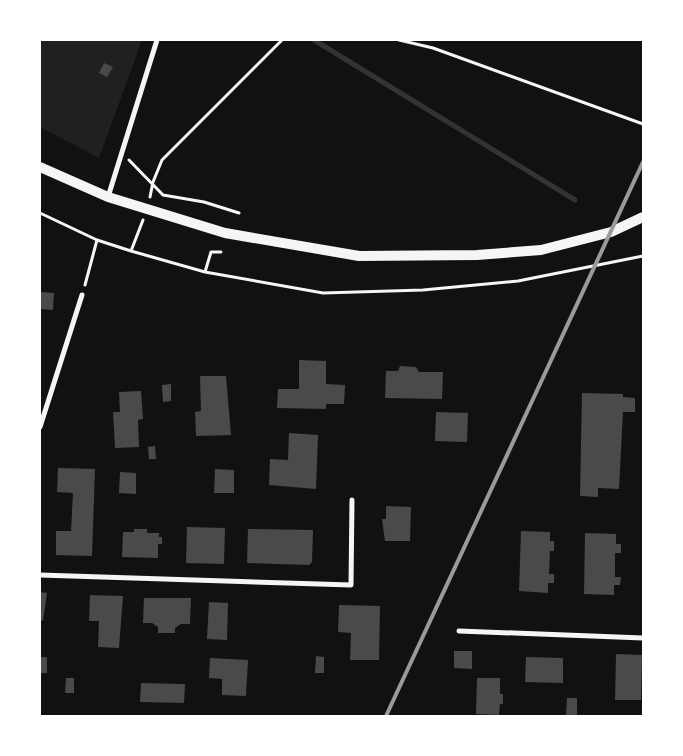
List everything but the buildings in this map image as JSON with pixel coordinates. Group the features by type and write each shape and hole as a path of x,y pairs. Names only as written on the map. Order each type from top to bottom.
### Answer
{"main road":[{"path":"40,166 108,197 225,233 358,256 477,255 541,250 611,232 643,217"}],"street":[{"path":"108,197 157,40"},
{"path":"40,427 82,295"},
{"path":"40,575 351,585 352,500"},
{"path":"459,630 643,638"}],"path":[{"path":"131,252 148,209 152,186 162,160 282,40"},
{"path":"399,40 433,48 643,124"},
{"path":"122,152 152,186 163,195 204,202 239,213"},
{"path":"40,213 97,240 131,252 205,272 323,294 413,290 518,281 643,256"},
{"path":"82,295 97,240"},
{"path":"205,272 211,252 221,252"}],"shaded area":[{"path":"40,40 142,40 99,158 40,127"}],"waterway":[{"path":"314,40 575,200"}],"railway":[{"path":"386,716 643,162"}]}
